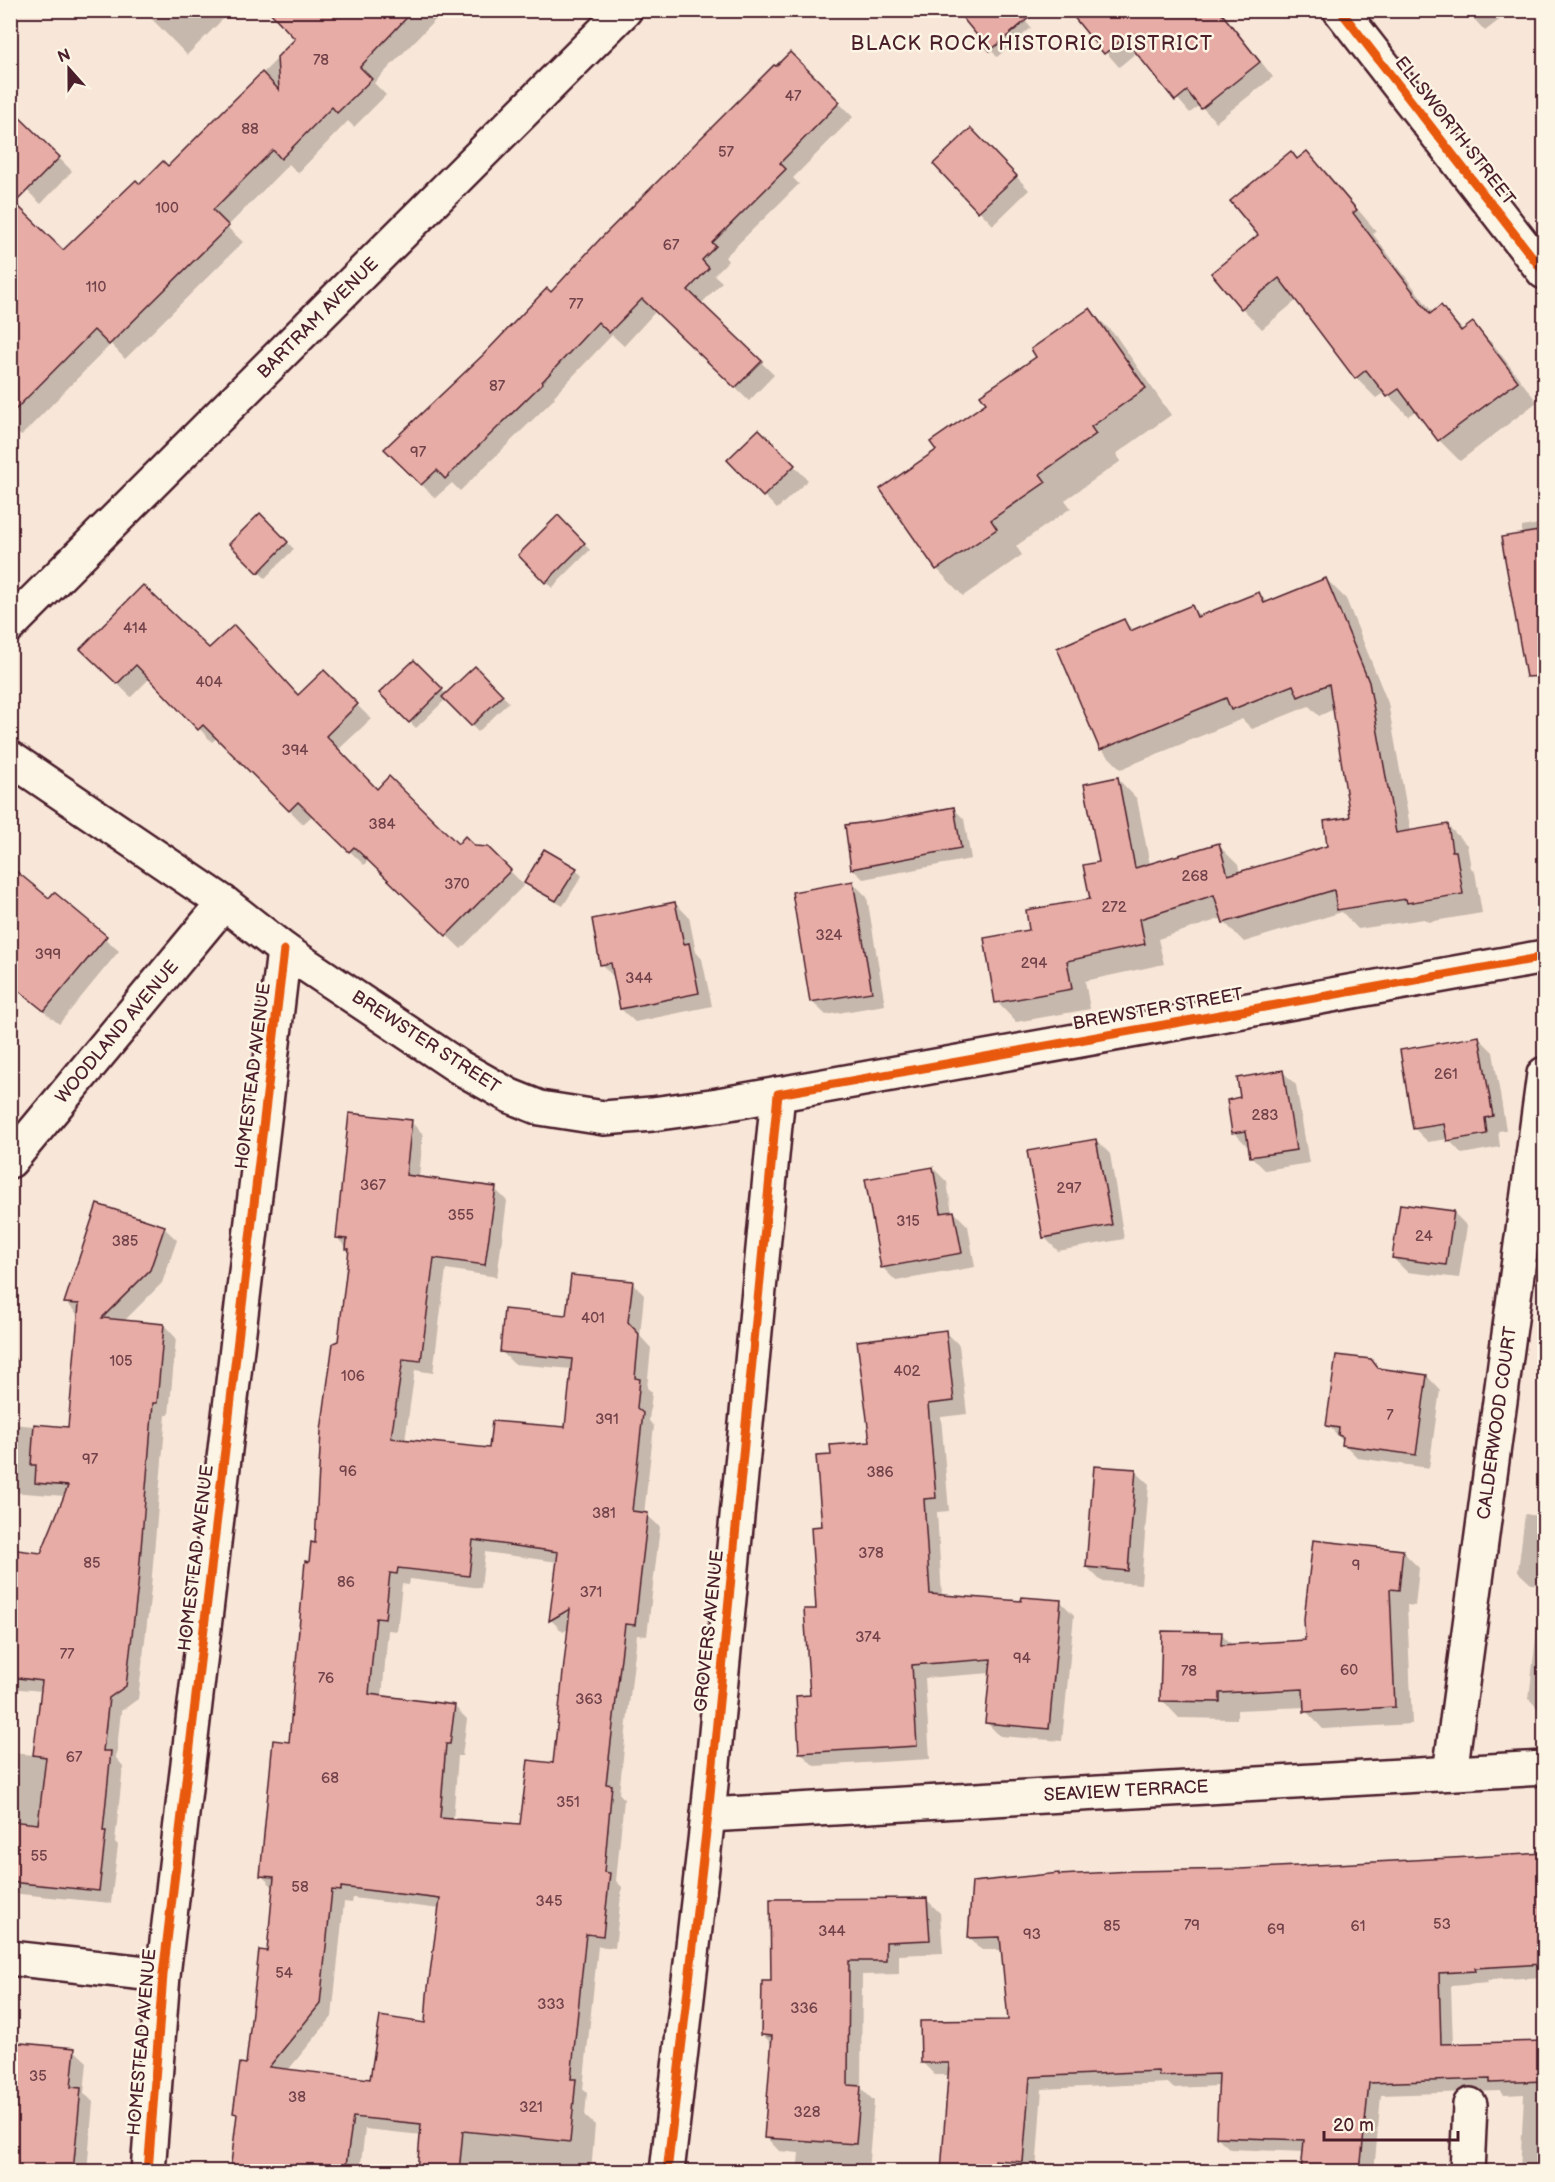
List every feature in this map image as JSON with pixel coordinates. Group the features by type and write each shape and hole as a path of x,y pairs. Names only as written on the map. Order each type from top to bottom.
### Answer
{"street":[{"name":"BARTRAM AVENUE","path":"10,625 625,10"},
{"name":"ELLSWORTH STREET","path":"1340,10 1545,272"},
{"name":"BREWSTER STREET","path":"10,758 224,903 285,950 459,1067 510,1096 540,1108 604,1118 674,1111 778,1094 1545,957"},
{"name":"WOODLAND AVENUE","path":"10,1161 224,903"},
{"name":"HOMESTEAD AVENUE","path":"148,2172 163,1975 285,950"},
{"name":"CALDERWOOD COURT","path":"1450,1773 1545,1074"},
{"name":"GROVERS AVENUE","path":"667,2172 708,1815 778,1094"},
{"name":"SEAVIEW TERRACE","path":"708,1815 1545,1768"},
{"path":"10,1958 163,1975"},
{"path":"1467,2172 1470,2105"}],"building":[{"path":"268,10 414,10 360,67 372,79 337,113 332,107 281,159 273,150 213,210 229,226 109,345 94,330 10,415 10,108 60,157 15,203 63,250 136,180 140,184 163,161 168,166 262,72 279,90 277,57 295,39"},
{"path":"956,10 1038,10 990,51"},
{"path":"1068,10 1219,10 1260,62 1201,109 1187,91 1175,101 1124,38 1104,54"},
{"path":"790,52 840,102 780,163 786,169 712,243 716,246 702,260 709,268 688,290 762,361 735,388 642,299 609,333 598,322 543,383 445,479 437,470 421,485 384,449 483,355 547,288 551,292 600,239 774,65 776,66"},
{"path":"971,128 1017,176 978,212 933,164"},
{"path":"1291,151 1297,159 1307,151 1357,210 1353,213 1430,314 1441,305 1461,331 1473,322 1518,381 1438,441 1399,389 1387,397 1366,370 1355,379 1279,278 1241,309 1211,273 1258,235 1230,201"},
{"path":"1090,308 1146,388 1091,427 1096,434 1040,474 1046,482 991,520 997,529 936,570 880,489 936,450 930,442 986,403 980,395 1036,357 1031,349"},
{"path":"759,429 795,465 763,497 727,460"},
{"path":"260,513 288,542 258,573 229,544"},
{"path":"558,515 585,543 545,583 518,555"},
{"path":"1545,530 1545,676 1526,677 1501,537"},
{"path":"1326,578 1369,682 1396,833 1448,824 1452,851 1456,851 1463,894 1407,903 1406,899 1337,910 1334,890 1223,923 1214,895 1140,919 1145,944 1067,961 1072,989 995,1003 984,938 1029,930 1026,910 1090,899 1083,865 1099,862 1084,784 1118,777 1135,868 1219,843 1228,875 1327,846 1324,821 1350,817 1329,684 1298,697 1293,685 1231,710 1226,698 1100,750 1057,648 1124,619 1130,631 1192,605 1197,617 1259,592 1264,603"},
{"path":"143,585 209,648 234,625 298,695 324,670 358,704 326,736 377,789 389,776 458,844 465,836 475,846 488,847 511,870 446,936 354,847 349,852 298,802 289,811 203,725 198,730 136,665 117,684 80,649"},
{"path":"414,660 443,689 409,723 379,693"},
{"path":"475,666 503,695 471,726 442,697"},
{"path":"954,807 961,848 851,869 845,825"},
{"path":"544,849 577,868 556,901 524,883"},
{"path":"10,866 49,898 54,892 107,936 44,1011 10,984"},
{"path":"853,881 872,992 810,1002 792,892"},
{"path":"675,902 684,944 689,943 699,993 620,1009 611,963 600,965 592,919"},
{"path":"1479,1036 1493,1116 1485,1118 1487,1134 1447,1141 1444,1124 1413,1129 1400,1050"},
{"path":"1283,1070 1296,1150 1250,1157 1246,1131 1232,1133 1227,1100 1240,1097 1237,1078"},
{"path":"349,1113 412,1120 406,1175 496,1187 485,1265 434,1258 421,1361 403,1359 391,1438 489,1448 492,1421 565,1427 572,1359 500,1352 504,1309 566,1315 571,1275 633,1281 628,1322 639,1334 635,1378 640,1379 637,1408 643,1413 632,1511 648,1513 635,1625 625,1624 606,1784 612,1785 604,1872 610,1873 603,1936 586,1934 571,2079 576,2079 570,2142 463,2131 459,2172 417,2172 421,2124 353,2117 345,2172 230,2172 237,2114 233,2113 240,2063 246,2064 259,1950 267,1951 274,1877 260,1876 273,1740 289,1742 305,1561 309,1562 311,1542 315,1543 321,1431 333,1343 338,1341 349,1249 346,1249 347,1239 336,1238","holes":["473,1540 558,1552 549,1621 570,1609 553,1763 528,1760 520,1824 440,1818 446,1744 450,1744 455,1705 369,1694 376,1618 385,1619 390,1573 397,1574 398,1568 469,1576","341,1887 440,1899 425,2023 380,2016 370,2079 269,2067 320,2004 332,1890 341,1891"]},
{"path":"1096,1139 1112,1225 1043,1238 1027,1151"},
{"path":"933,1167 941,1213 954,1211 962,1253 881,1268 865,1179"},
{"path":"97,1204 165,1226 150,1270 102,1318 164,1324 157,1403 153,1403 138,1585 126,1686 109,1698 103,1751 111,1751 103,1831 106,1831 99,1891 10,1882 10,1821 38,1824 46,1757 33,1755 42,1681 10,1677 10,1549 41,1553 68,1486 35,1483 36,1465 31,1465 34,1424 68,1427 79,1304 64,1303"},
{"path":"1400,1204 1454,1211 1446,1265 1392,1258"},
{"path":"946,1330 954,1401 928,1404 936,1498 924,1499 930,1594 1021,1601 1022,1597 1061,1600 1049,1729 985,1723 991,1659 912,1665 917,1746 799,1753 796,1696 810,1695 804,1609 816,1609 811,1527 822,1526 816,1456 831,1455 830,1445 870,1442 857,1341"},
{"path":"1336,1355 1371,1359 1378,1368 1427,1375 1416,1455 1342,1445 1343,1437 1338,1435 1339,1428 1326,1426"},
{"path":"1094,1466 1136,1469 1128,1571 1086,1567"},
{"path":"1313,1540 1403,1550 1399,1590 1390,1589 1395,1707 1304,1712 1303,1689 1220,1693 1220,1702 1160,1701 1162,1631 1222,1632 1221,1645 1305,1640 1304,1619"},
{"path":"1545,1853 1545,1964 1475,1968 1476,1971 1439,1973 1441,2044 1545,2041 1545,2081 1490,2083 1490,2079 1369,2083 1360,2172 1301,2172 1304,2140 1216,2137 1219,2074 1159,2076 1158,2071 1030,2077 1023,2162 995,2160 995,2172 941,2172 949,2063 921,2063 920,2021 1008,2020 1000,1937 968,1938 972,1882 1059,1873 1059,1875 1240,1869"},
{"path":"927,1898 930,1940 886,1942 886,1961 849,1961 848,2085 861,2086 856,2144 764,2138 772,2036 761,2035 762,1981 771,1981 770,1899"},
{"path":"10,2042 75,2048 71,2087 81,2088 73,2172 10,2172"}],"cycle path":[{"path":"1340,10 1544,272"},
{"path":"148,2172 163,1975 284,950"},
{"path":"667,2172 708,1815 778,1094 1544,957"}],"district":[{"name":"BLACK ROCK HISTORIC DISTRICT","path":"1032,44"}]}
